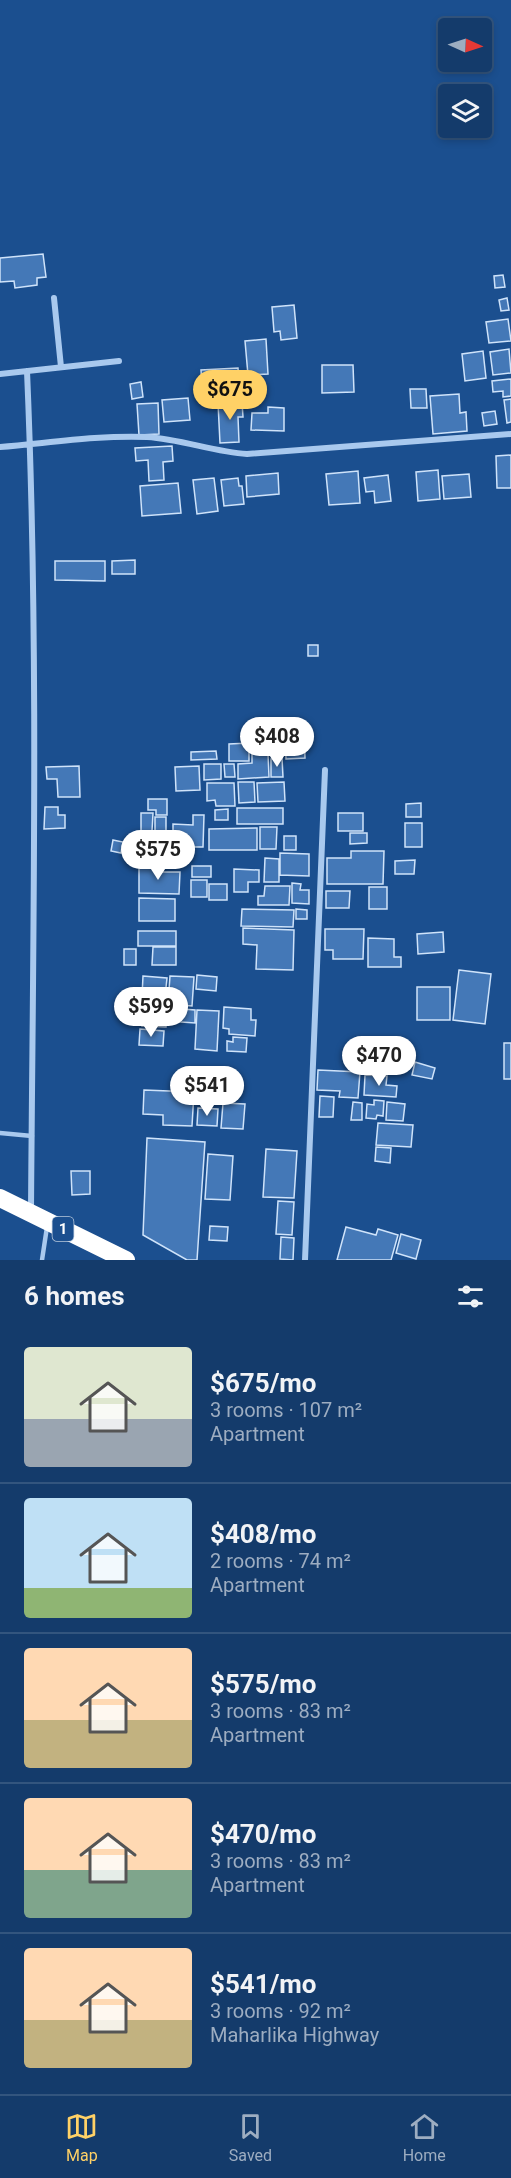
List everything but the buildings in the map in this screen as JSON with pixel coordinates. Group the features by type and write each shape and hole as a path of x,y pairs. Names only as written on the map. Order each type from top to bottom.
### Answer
{"highway":[{"name":"1","path":"0,1198 126,1260"}],"street":[{"path":"54,298 61,367"},
{"path":"0,374 119,361"},
{"path":"27,371 34,716 31,1213"},
{"path":"0,447 112,437 150,437 229,453 247,454 511,434"},
{"path":"305,1260 324,770"}],"lane":[{"path":"0,1133 32,1136"},
{"path":"42,1260 48,1222"}]}
